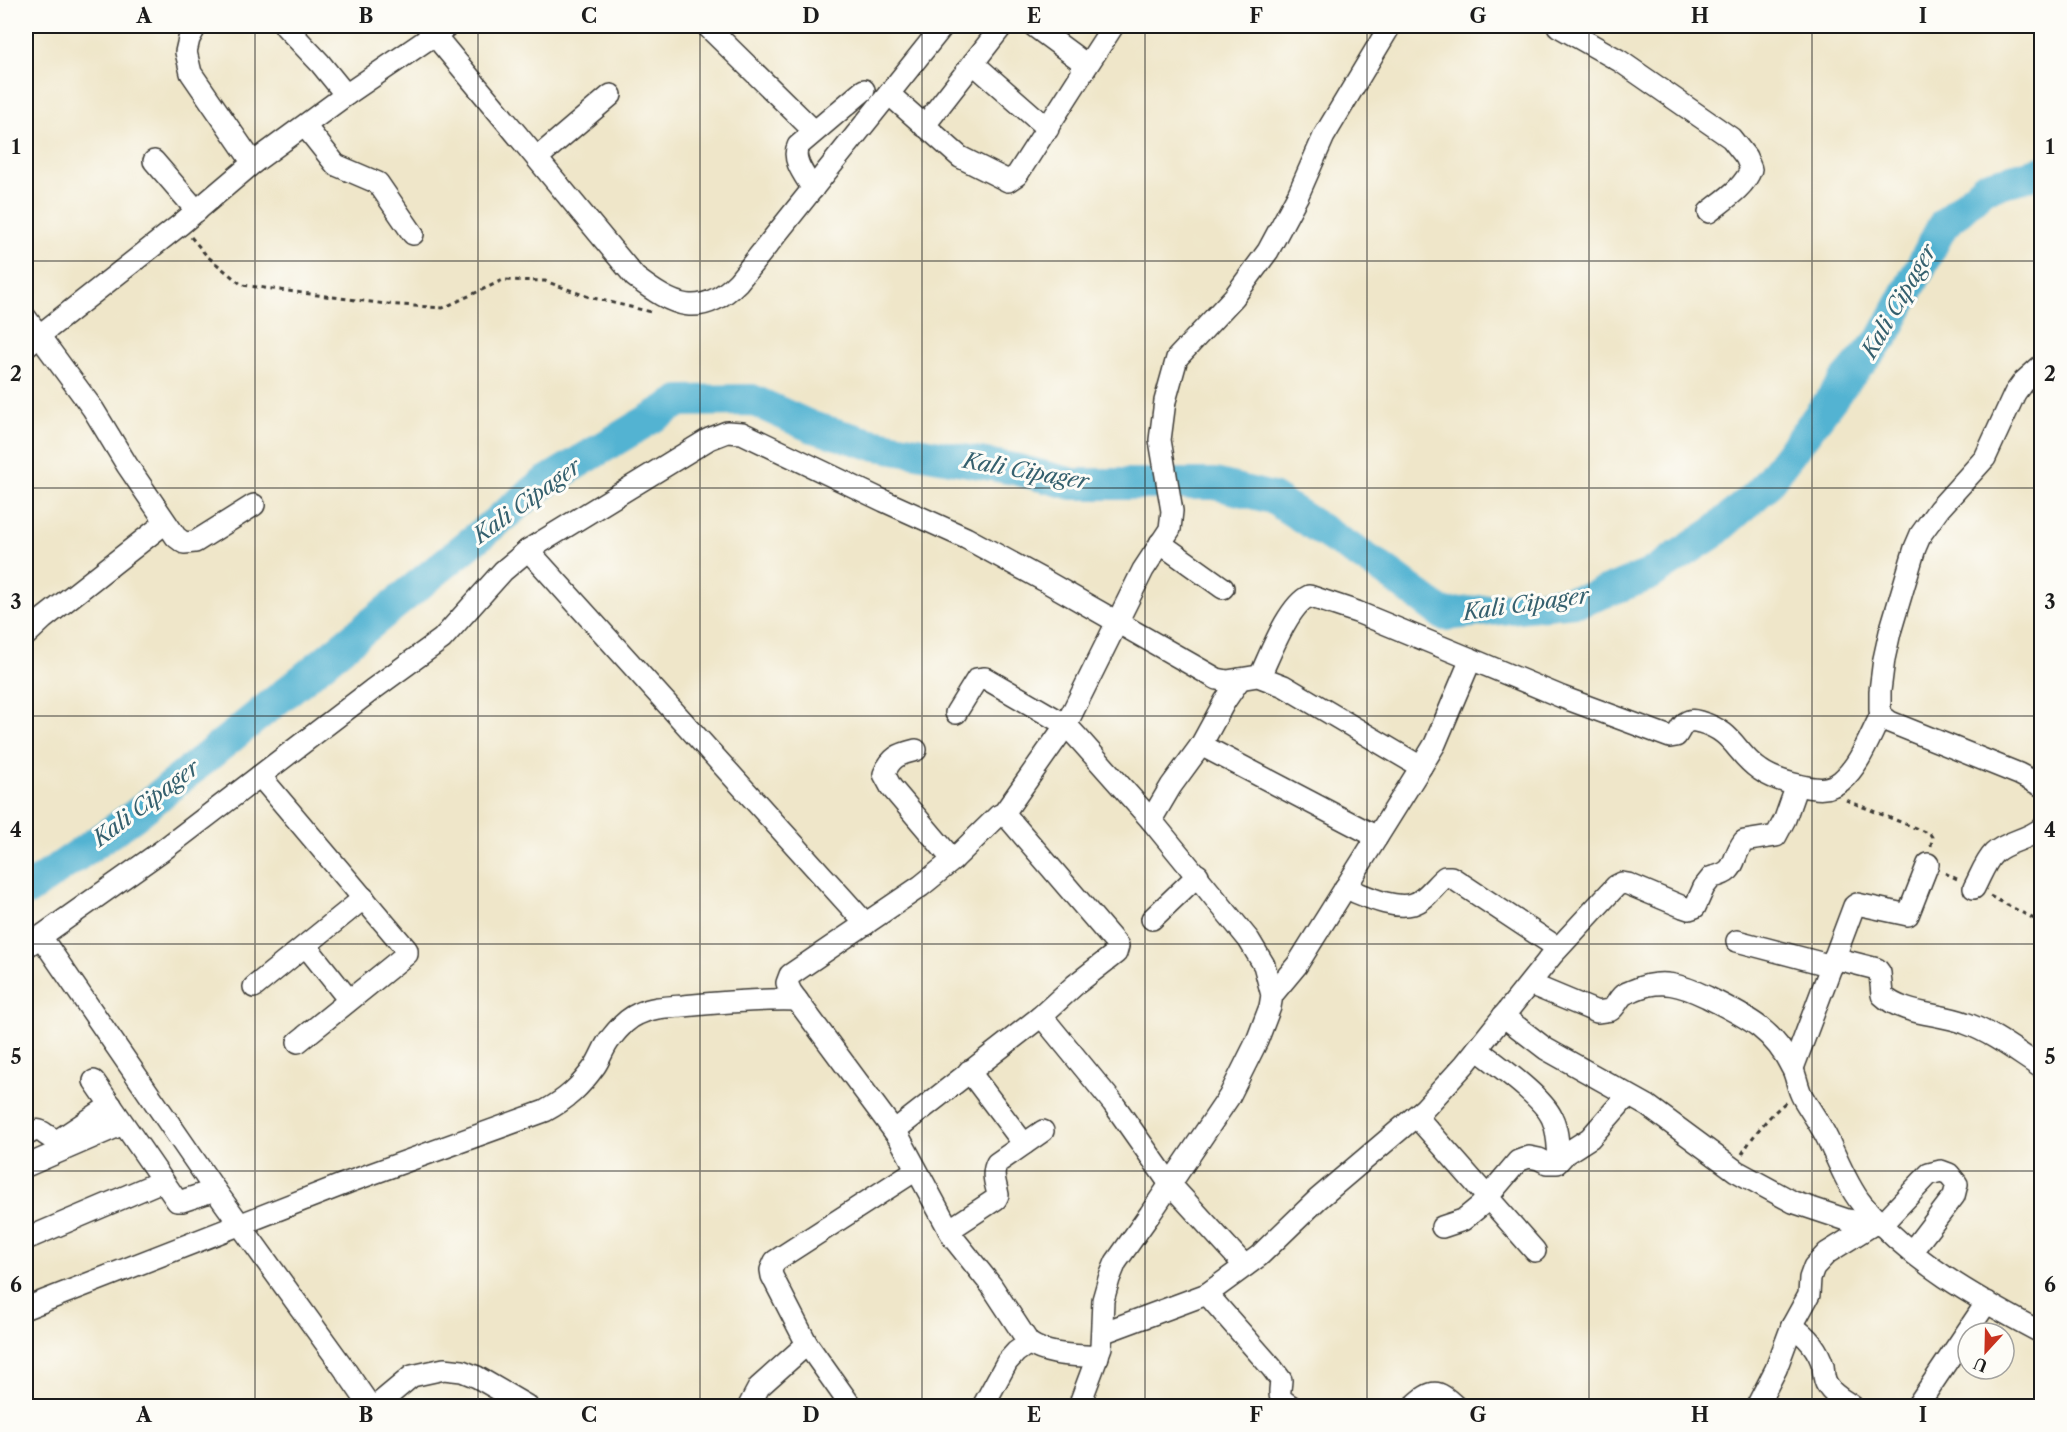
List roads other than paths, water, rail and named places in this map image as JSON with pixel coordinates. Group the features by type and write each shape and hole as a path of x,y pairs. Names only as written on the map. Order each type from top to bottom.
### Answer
{"street":[{"path":"196,26 189,39 186,52 191,73 253,163"},
{"path":"285,26 346,95"},
{"path":"708,26 814,131"},
{"path":"32,341 189,218 253,163 436,28 537,158 635,277 667,299 697,306 713,302 727,294 738,282 943,26"},
{"path":"924,126 1002,26"},
{"path":"1034,26 1080,60 1083,72"},
{"path":"889,94 960,157 1008,181 1017,175 1113,26"},
{"path":"1098,1358 1055,1353 1037,1349 1029,1343 991,1285 949,1230 910,1155 894,1131 797,1000 787,983 790,975 866,924 953,860 998,816 1004,813 1066,725 1143,570 1170,529 1172,511 1160,431 1165,401 1177,358 1234,297 1268,251 1298,195 1324,136 1390,26"},
{"path":"1558,26 1620,61 1731,138 1746,157 1751,169 1748,178 1735,192 1709,212"},
{"path":"973,63 1048,129"},
{"path":"813,189 796,160 795,152 798,146 864,90"},
{"path":"537,158 611,95"},
{"path":"305,126 336,165 378,183 413,234"},
{"path":"154,161 189,218"},
{"path":"26,318 32,341 93,409 176,537 184,543 195,542 254,505"},
{"path":"1151,820 1171,786 1200,745 1225,700 1250,678 1299,602 1309,596 1357,612 1562,697 1670,737 1676,736 1687,722 1693,720 1708,724 1730,738 1739,751 1759,769 1797,785 1821,790 1840,782 1851,771 1881,714 1880,691 1888,641 1915,548 1939,509 1985,458 2015,393 2023,382 2042,365"},
{"path":"370,1407 239,1223 33,942 163,850 442,639 503,571 528,550 709,439 727,432 742,433 966,538 1217,679 1227,681 1250,678 1294,691 1421,767"},
{"path":"26,635 165,523"},
{"path":"1160,543 1223,588"},
{"path":"528,550 866,924"},
{"path":"1272,995 1297,965 1435,744 1472,659"},
{"path":"956,713 977,679 985,678 1066,725 1198,875 1253,946 1264,965 1272,995 1270,1007 1257,1041 1228,1097 1116,1262 1108,1279 1103,1300 1102,1333 1098,1358 1079,1407"},
{"path":"1881,714 1890,722 2019,774 2042,786"},
{"path":"1200,745 1377,837"},
{"path":"916,750 898,754 887,766 884,774 891,787 953,860"},
{"path":"260,776 407,950 407,954 298,1042"},
{"path":"1102,1333 1207,1294 1259,1256 1318,1199 1416,1116 1477,1049 1558,948 1609,894 1622,883 1689,909 1695,907 1704,887 1712,877 1723,875 1730,870 1744,841 1776,836 1785,819 1797,785"},
{"path":"894,1131 1040,1017 1116,953 1118,946 1004,813"},
{"path":"1974,888 1992,855 2000,848 2036,833 2042,828"},
{"path":"1793,1068 1854,906 1857,904 1908,915 1928,864"},
{"path":"1152,919 1198,875"},
{"path":"1345,888 1393,904 1412,905 1445,877 1451,877 1558,948"},
{"path":"254,987 364,898"},
{"path":"1737,941 1877,969 1880,973 1881,995 1892,1003 1964,1022 1981,1029 2042,1068"},
{"path":"306,945 350,1000"},
{"path":"1530,984 1597,1012 1611,1010 1623,995 1641,987 1657,983 1671,983 1688,988 1752,1020 1773,1039 1793,1068 1802,1097 1822,1126 1860,1202 1877,1225 1912,1251 1930,1268 1960,1288 2042,1333"},
{"path":"26,1308 239,1223 545,1111 566,1100 595,1065 609,1040 636,1014 654,1009 708,1003 759,999 797,1000"},
{"path":"1503,1016 1546,1049 1648,1106 1736,1171 1793,1202 1847,1220 1877,1225"},
{"path":"1040,1017 1113,1103 1170,1184 1245,1266"},
{"path":"1477,1049 1536,1098 1548,1111 1553,1120 1559,1159"},
{"path":"969,1071 1024,1144"},
{"path":"94,1081 177,1201 214,1190"},
{"path":"1442,1227 1463,1220 1480,1206 1522,1160 1529,1157 1553,1164 1590,1138 1627,1096"},
{"path":"31,1132 42,1131 55,1140 60,1139 111,1105"},
{"path":"1416,1116 1536,1251"},
{"path":"26,1166 123,1124"},
{"path":"949,1230 996,1199 998,1195 994,1182 994,1169 997,1163 1043,1131"},
{"path":"31,1132 52,1154"},
{"path":"851,1407 807,1344 771,1270 775,1261 916,1170"},
{"path":"1757,1407 1776,1369 1792,1326 1809,1295 1810,1278 1820,1260 1837,1246 1877,1225 1929,1174 1941,1170 1949,1174 1957,1184 1954,1196 1912,1251"},
{"path":"26,1239 162,1180"},
{"path":"1207,1294 1281,1380 1280,1398 1291,1407"},
{"path":"1917,1407 1987,1302"},
{"path":"1792,1326 1813,1344 1821,1361 1825,1382 1851,1407"},
{"path":"983,1407 1007,1362 1029,1343"},
{"path":"748,1407 759,1387 807,1344"},
{"path":"376,1407 412,1376 444,1369 462,1371 477,1377 527,1407"},
{"path":"1414,1407 1429,1393 1436,1392 1444,1396 1455,1407"}],"waterway":[{"name":"Kali Cipager","path":"26,891 134,816 544,483 680,401 752,400 812,427 871,444 1014,469 1073,484 1215,484 1272,498 1387,572 1444,615 1584,600 1649,575 1713,533 1763,489 1845,381 1883,337 1943,225 1985,187 2042,172"}]}
